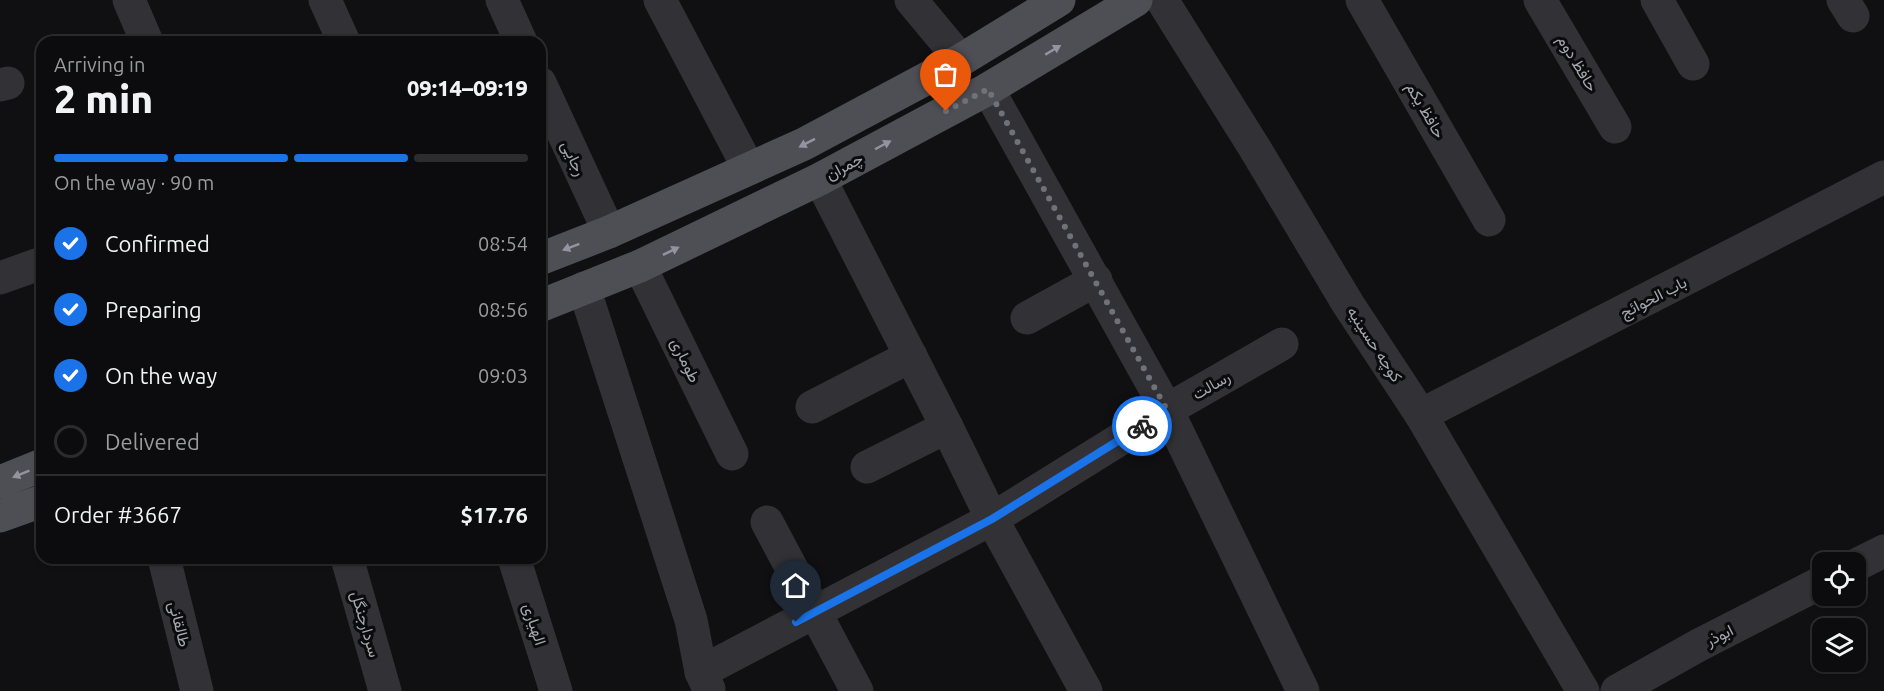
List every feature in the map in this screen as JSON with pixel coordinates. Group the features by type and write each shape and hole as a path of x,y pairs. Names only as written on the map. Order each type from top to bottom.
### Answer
{"main road":[{"path":"546,257 609,232 804,144 961,60 1059,0"},
{"name":"چمران","path":"546,304 640,266 820,178 988,89 1136,0"},
{"path":"0,482 36,467"},
{"path":"0,516 36,503"}],"street":[{"path":"129,0 144,36"},
{"path":"325,0 341,36"},
{"path":"502,0 518,36"},
{"path":"660,0 749,169"},
{"path":"911,0 961,60"},
{"name":"کوچه حسینیه","path":"1162,0 1348,304 1421,415 1583,691"},
{"name":"حافظ یکم","path":"1362,0 1489,220"},
{"name":"حافظ دوم","path":"1540,0 1615,127"},
{"path":"1657,0 1693,64"},
{"path":"988,89 1167,410 1303,691"},
{"name":"رجایی","path":"546,96 609,232"},
{"name":"باب الحوائج","path":"1421,415 1884,177"},
{"path":"820,178 948,426 992,519 1086,691"},
{"path":"0,278 36,265"},
{"name":"طوماری","path":"640,266 732,454"},
{"path":"1027,318 1096,280"},
{"path":"584,288 691,620 705,681"},
{"name":"رسالت","path":"705,681 815,612 992,519 1167,410 1282,344"},
{"path":"812,407 911,356"},
{"path":"867,467 948,426"},
{"path":"767,522 857,691"},
{"path":"1866,560 1884,550"},
{"name":"طالقانی","path":"165,564 196,691"},
{"name":"سردارجنگل","path":"349,564 386,691"},
{"name":"الهیاری","path":"516,564 556,691"},
{"name":"ابوذر","path":"1617,691 1699,645 1812,587"}],"way so far":[{"path":"946,111 988,89 1167,410 1142,426"}],"route":[{"path":"796,622 992,519 1142,426"}]}
